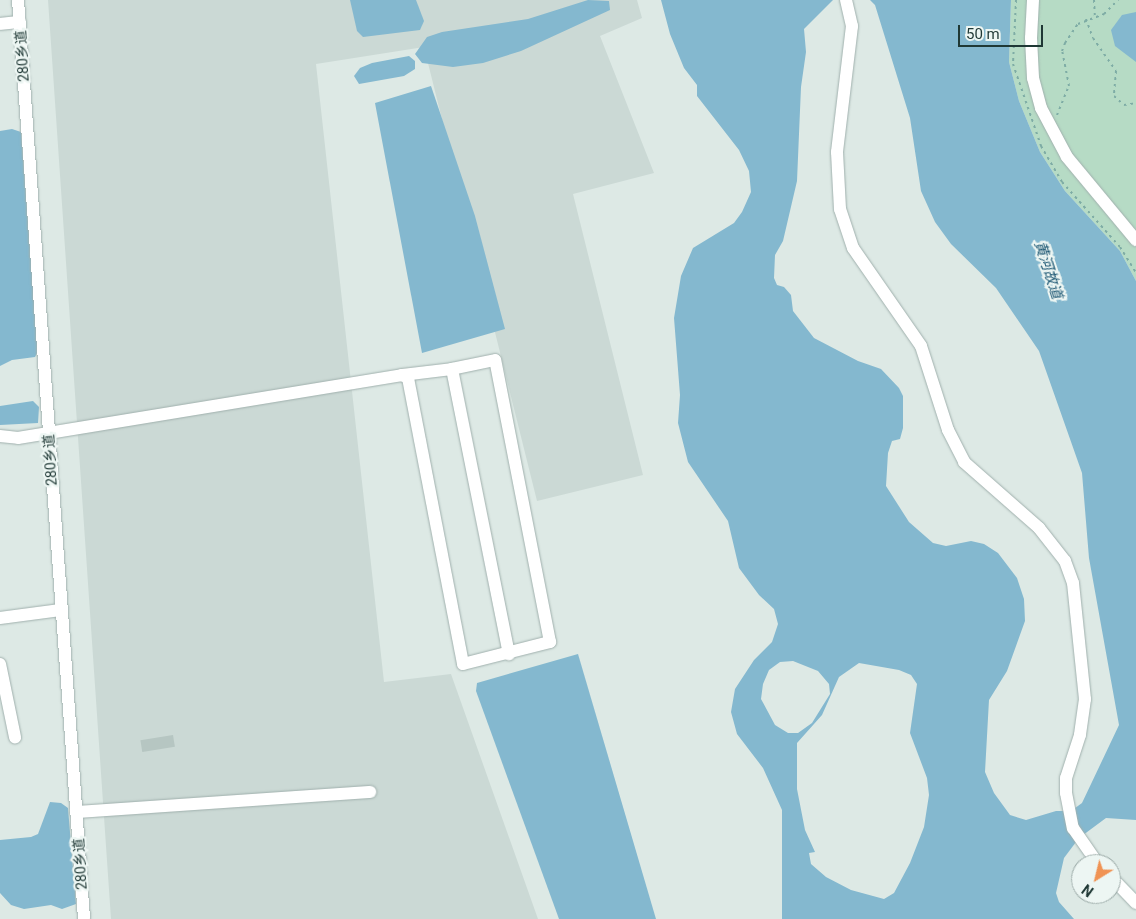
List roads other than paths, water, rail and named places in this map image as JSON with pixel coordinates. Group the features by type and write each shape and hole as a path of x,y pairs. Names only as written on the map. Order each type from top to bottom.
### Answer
{"street":[{"name":"280乡道","path":"18,0 60,610 84,919"},
{"path":"846,0 852,26 837,152 840,209 852,248 920,346 948,430 964,462 1039,528 1065,561 1074,583 1085,699 1080,735 1066,778 1067,801 1073,828 1090,854"},
{"path":"1034,0 1031,38 1033,78 1050,128 1067,157 1133,232"},
{"path":"0,24 20,22"},
{"path":"0,436 18,438 48,431 402,375 452,369 495,360 550,642 509,654 463,664 411,385 408,378 402,375"},
{"path":"452,369 509,654"},
{"path":"0,618 60,610"},
{"path":"0,664 15,737"},
{"path":"76,812 370,792"},
{"path":"1121,887 1136,903"}],"water":[{"path":"350,0 416,0 424,21 420,30 363,37 357,31"},
{"path":"588,0 609,1 610,10 521,51 483,63 453,67 422,63 415,54 427,37 442,32 528,19"},
{"name":"黄河故道","path":"661,0 833,0 804,29 806,52 801,87 797,181 783,241 775,255 774,278 777,285 784,287 791,295 793,311 814,338 858,361 881,369 899,388 903,396 903,428 900,439 892,441 888,453 886,486 909,522 933,543 946,546 971,541 984,544 998,553 1017,578 1024,599 1025,621 1007,671 989,700 985,772 994,793 1010,815 1026,820 1056,811 1071,811 1082,803 1119,725 1089,558 1082,473 1039,351 996,288 951,244 935,222 921,191 910,118 875,5 870,0 1011,0 1009,62 1019,101 1040,152 1065,191 1120,251 1136,281 1136,820 1106,818 1079,838 1064,858 1056,893 1059,902 1074,919 782,919 782,810 763,768 737,734 731,712 735,689 754,660 772,642 778,624 774,609 759,595 739,568 728,521 688,462 678,423 680,395 674,318 681,276 693,248 734,223 742,212 751,192 749,171 739,150 697,96 697,85 684,68 670,34","holes":["793,661 818,671 829,684 830,694 812,723 798,733 788,733 775,725 761,699 763,684 769,670 780,662","859,663 899,670 911,675 917,684 910,733 927,778 929,795 924,827 910,863 894,893 884,899 851,890 826,877 811,864 809,853 815,852 805,830 797,789 797,743 822,715 839,677"]},
{"path":"1136,12 1136,62 1115,46 1111,30 1122,15"},
{"path":"409,56 415,61 415,69 404,76 359,84 354,76 360,68 372,63"},
{"path":"431,86 475,216 505,329 422,353 375,103"},
{"path":"12,129 21,132 38,351 35,357 12,360 0,366 0,131"},
{"path":"33,401 39,407 38,423 0,425 0,406"},
{"path":"578,654 656,919 559,919 476,691 477,683"},
{"path":"50,802 61,803 68,808 76,904 62,909 51,905 24,909 11,905 0,893 0,840 31,837 38,834"}]}
